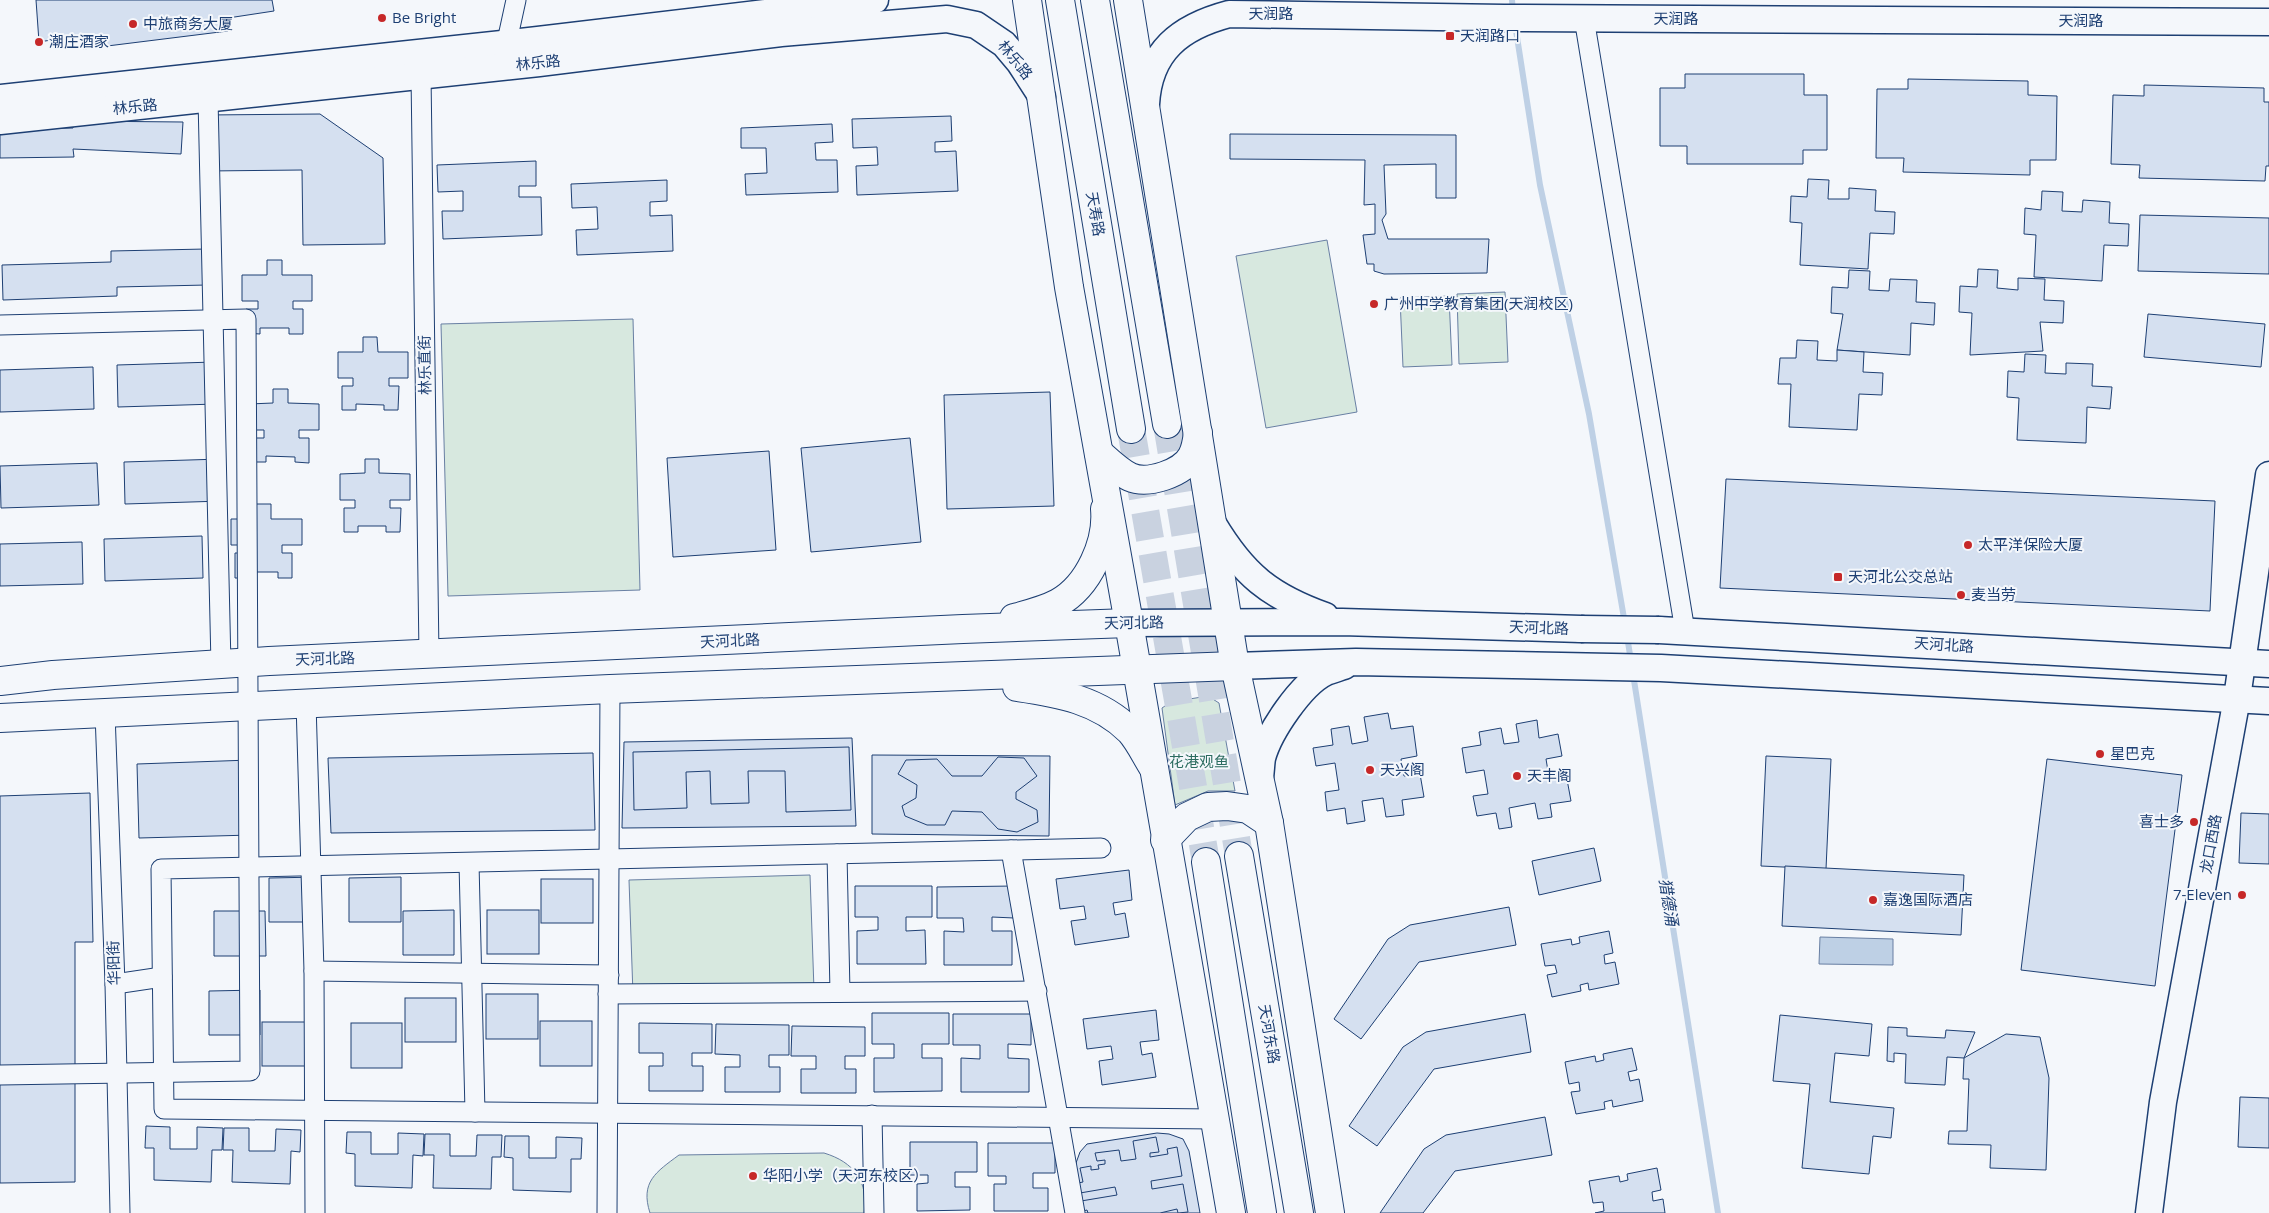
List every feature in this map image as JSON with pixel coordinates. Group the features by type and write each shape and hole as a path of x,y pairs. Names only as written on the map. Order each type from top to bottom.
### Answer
{"main road":[{"path":"1027,0 1068,287 1129,623 1231,1213"},
{"name":"天寿路","path":"1060,0 1131,429"},
{"path":"1096,0 1167,424"},
{"path":"1128,0 1145,116 1235,666 1269,823 1330,1213"},
{"path":"1099,453 1129,477 1140,480 1156,478 1177,470 1187,463 1193,454 1198,433"},
{"path":"964,628 1037,611 1060,602 1077,587 1101,548 1105,514 1099,453"},
{"name":"天河北路","path":"0,681 53,675 222,664 964,628 1129,623"},
{"path":"1,712 105,713 610,689 956,678 1235,666"},
{"path":"956,678 1080,699 1102,710 1131,732 1153,767"},
{"path":"1166,840 1188,816 1208,808 1227,806 1248,809 1269,823"},
{"name":"天河东路","path":"1240,856 1300,1213"},
{"path":"1206,862 1262,1213"}],"street":[{"path":"504,55 516,0"},
{"name":"林乐路","path":"0,121 421,75 504,55 875,0"},
{"name":"天润路","path":"1145,116 1147,82 1159,57 1180,34 1204,20 1229,14 1514,18 2269,22"},
{"path":"1584,18 1684,631"},
{"name":"林乐路","path":"0,98 947,19 976,25 1004,44 1020,63 1042,97"},
{"name":"林乐直街","path":"421,75 429,655"},
{"path":"208,99 222,664"},
{"path":"0,325 246,319 250,1071 0,1075"},
{"name":"龙口西路","path":"2149,1213 2163,1102 2237,698 2269,475"},
{"path":"1213,524 1231,554 1261,584 1298,606 1342,622"},
{"name":"天河北路","path":"1129,623 1228,621 1342,622 1659,630 2269,664"},
{"path":"1235,666 1356,662 1661,668 2269,700"},
{"path":"1260,777 1262,758 1278,724 1306,688 1324,673 1356,662"},
{"path":"607,1213 610,689"},
{"path":"306,703 312,867 316,1213"},
{"name":"华阳街","path":"105,713 115,984 120,1213"},
{"path":"1102,848 161,869 164,1109 1215,1119"},
{"path":"1011,850 1076,1213"},
{"path":"837,854 840,992"},
{"path":"469,863 476,1112"},
{"path":"314,971 609,974"},
{"path":"115,984 162,977"},
{"path":"608,994 1036,991"},
{"path":"872,1115 874,1213"}],"green space":[{"path":"1327,240 1357,412 1266,428 1236,256"},
{"path":"1505,292 1508,362 1459,364 1457,294"},
{"path":"1449,296 1452,365 1403,367 1400,298"},
{"path":"633,319 640,590 448,596 441,324"},
{"name":"花港观鱼","path":"1208,696 1219,703 1235,791 1208,791 1175,805 1162,708 1171,702"},
{"path":"810,875 814,990 633,995 629,880"},
{"name":"华阳小学（天河东校区）","path":"824,1153 844,1162 857,1175 864,1192 864,1213 650,1213 647,1193 652,1179 663,1167 679,1155"}],"water":[{"path":"1820,937 1893,939 1893,965 1819,964"}],"building":[{"name":"中旅商务大厦","path":"36,0 272,0 274,11 228,18 228,31 83,49 82,35 39,42"},
{"path":"1685,74 1804,74 1804,95 1827,95 1827,150 1803,150 1803,164 1687,164 1687,146 1660,146 1660,88 1685,88"},
{"path":"1908,79 2028,81 2028,95 2057,96 2056,160 2030,160 2030,175 1903,172 1904,158 1876,158 1877,89 1908,89"},
{"path":"2144,85 2264,88 2264,102 2269,102 2269,166 2266,166 2265,181 2139,178 2140,165 2111,164 2113,95 2144,96"},
{"path":"320,114 383,158 385,244 303,245 302,170 207,171 206,115"},
{"path":"951,116 952,141 935,142 935,152 956,151 958,191 857,195 856,166 878,165 877,147 853,148 852,119"},
{"path":"74,121 183,122 181,154 73,149 74,157 0,158 0,129 73,128"},
{"path":"832,124 833,142 815,143 816,160 837,160 838,192 746,195 745,174 767,173 766,148 741,148 741,128"},
{"path":"1230,134 1456,135 1456,198 1436,198 1436,164 1384,165 1386,214 1382,220 1388,239 1489,239 1487,273 1384,274 1374,271 1374,264 1367,264 1363,235 1375,234 1375,204 1364,205 1365,160 1230,159"},
{"path":"536,161 536,186 519,186 519,197 541,197 542,235 443,239 442,211 463,211 463,191 438,192 437,165"},
{"path":"1808,179 1829,180 1828,199 1849,199 1849,188 1876,190 1875,211 1895,212 1894,234 1870,233 1868,269 1800,265 1802,223 1790,222 1791,196 1807,197"},
{"path":"667,180 667,201 650,202 650,216 672,215 673,251 577,255 576,230 598,229 597,207 572,208 571,184"},
{"path":"2042,191 2063,192 2062,211 2082,212 2083,200 2110,202 2109,223 2129,224 2128,246 2104,245 2102,281 2034,277 2036,235 2024,234 2025,208 2041,210"},
{"path":"2140,215 2269,218 2269,274 2138,271"},
{"path":"206,249 207,285 117,287 117,296 3,300 2,265 111,262 111,251"},
{"path":"267,260 282,260 282,275 312,275 312,301 293,301 293,309 303,309 303,334 289,334 289,328 260,328 260,334 246,333 246,309 258,309 258,301 242,301 242,275 267,275"},
{"path":"1978,269 1998,270 1997,288 2018,290 2018,278 2045,279 2044,300 2064,301 2063,323 2040,322 2043,351 1970,355 1972,313 1959,312 1960,286 1977,287"},
{"path":"1849,270 1870,271 1869,290 1889,291 1890,279 1917,280 1916,302 1935,303 1934,325 1911,323 1910,355 1837,350 1843,314 1831,313 1832,287 1848,288"},
{"path":"2148,314 2265,324 2261,367 2144,357"},
{"path":"363,337 377,337 378,352 408,352 408,378 389,378 389,386 399,386 398,410 384,410 384,405 356,404 356,410 342,410 342,386 353,386 353,378 338,378 338,352 363,352"},
{"path":"1797,340 1818,341 1817,360 1837,361 1837,350 1864,352 1863,372 1883,373 1882,395 1859,394 1857,430 1789,427 1791,384 1778,384 1780,358 1796,358"},
{"path":"2025,354 2046,355 2045,373 2066,374 2066,363 2093,364 2092,386 2112,387 2110,409 2087,407 2086,443 2017,440 2019,398 2007,397 2008,371 2024,372"},
{"path":"214,362 216,404 118,407 117,365"},
{"path":"93,367 94,409 0,412 0,370"},
{"path":"273,389 288,389 288,403 319,404 319,430 299,430 299,438 309,438 309,463 295,462 295,457 266,456 266,462 252,462 252,438 264,438 264,430 249,430 249,404 273,403"},
{"path":"1050,392 1054,506 947,509 944,395"},
{"path":"910,438 921,542 811,552 801,448"},
{"path":"769,451 776,550 673,557 667,458"},
{"path":"221,459 223,501 125,504 124,462"},
{"path":"365,459 379,459 379,473 410,474 410,500 390,500 390,508 401,508 400,532 386,532 386,526 358,526 358,532 344,532 344,508 355,508 355,500 340,500 340,474 365,473"},
{"path":"97,463 99,505 1,508 0,466"},
{"name":"太平洋保险大厦","path":"1726,479 2215,501 2210,611 1720,588"},
{"path":"256,504 271,504 271,519 302,519 302,545 282,545 282,553 292,553 292,578 278,578 278,572 249,572 249,578 235,578 235,553 247,553 247,545 231,545 231,519 256,519"},
{"path":"202,536 203,578 105,581 104,539"},
{"path":"82,542 83,584 0,586 0,544"},
{"name":"天兴阁","path":"1388,713 1391,729 1413,726 1417,756 1401,759 1404,776 1420,774 1424,797 1402,800 1404,815 1386,817 1383,798 1362,801 1365,821 1347,824 1345,808 1327,811 1325,792 1339,790 1335,763 1316,766 1313,748 1333,745 1331,729 1349,726 1352,744 1368,741 1364,717"},
{"name":"天丰阁","path":"1537,720 1539,738 1558,734 1562,756 1546,759 1549,777 1566,774 1571,801 1550,804 1552,817 1538,819 1535,803 1509,808 1512,827 1499,829 1496,813 1477,816 1473,796 1488,794 1484,770 1466,773 1462,748 1481,745 1479,732 1501,728 1504,744 1519,742 1516,724"},
{"path":"852,738 856,826 622,828 624,742"},
{"path":"849,747 851,810 786,812 785,771 748,771 749,803 711,804 710,771 686,772 687,808 634,810 633,752"},
{"path":"593,753 595,830 331,833 328,758"},
{"path":"872,755 1050,756 1049,836 872,834"},
{"path":"1766,756 1831,759 1826,869 1761,866"},
{"path":"998,757 1024,758 1037,776 1016,792 1016,799 1037,810 1038,822 1017,832 998,829 982,812 952,811 945,825 927,825 905,816 902,806 916,798 917,785 898,774 906,760 937,759 952,776 982,776"},
{"path":"2047,759 2182,775 2155,986 2021,970"},
{"path":"250,760 252,835 139,838 137,764"},
{"path":"90,793 93,942 75,942 75,1182 0,1183 0,796"},
{"path":"2241,813 2269,814 2269,864 2239,863"},
{"path":"1594,848 1601,881 1539,895 1532,861"},
{"name":"嘉逸国际酒店","path":"1785,866 1964,875 1961,935 1782,926"},
{"path":"1129,870 1132,900 1113,903 1115,915 1125,913 1129,937 1075,945 1071,921 1086,919 1084,906 1060,909 1056,879"},
{"path":"320,877 320,922 269,922 269,878"},
{"path":"401,877 401,922 349,922 349,878"},
{"path":"541,879 593,879 593,923 541,923"},
{"path":"855,886 932,886 932,917 906,917 906,931 925,930 926,964 857,964 857,931 878,930 878,917 855,917"},
{"path":"1014,886 1014,918 992,917 992,931 1012,931 1012,965 944,965 944,931 964,932 963,918 937,918 937,887"},
{"path":"1509,907 1516,945 1419,962 1361,1039 1334,1019 1388,939 1410,925"},
{"path":"454,910 454,955 403,955 403,911"},
{"path":"487,910 539,910 539,954 487,954"},
{"path":"214,911 265,911 266,956 214,956"},
{"path":"1609,931 1613,953 1604,955 1605,964 1615,962 1619,984 1589,990 1588,983 1580,985 1581,991 1552,997 1547,975 1557,973 1555,965 1545,966 1541,944 1571,939 1572,945 1580,943 1579,937"},
{"path":"260,990 260,1035 209,1035 209,991"},
{"path":"486,994 538,994 538,1039 486,1039"},
{"path":"405,998 456,998 456,1042 405,1042"},
{"path":"1156,1010 1159,1040 1140,1042 1142,1055 1152,1053 1156,1077 1102,1085 1099,1061 1113,1059 1111,1046 1087,1049 1083,1019"},
{"path":"872,1013 949,1013 949,1044 922,1044 922,1058 942,1058 942,1091 874,1092 874,1058 894,1058 894,1044 872,1044"},
{"path":"953,1014 1031,1014 1031,1045 1008,1044 1008,1058 1029,1059 1029,1092 961,1092 961,1058 980,1059 980,1045 953,1045"},
{"path":"1525,1014 1531,1052 1434,1069 1377,1146 1349,1126 1403,1047 1426,1032"},
{"path":"1780,1015 1872,1024 1869,1056 1835,1053 1830,1102 1894,1108 1891,1138 1873,1136 1869,1174 1802,1168 1810,1084 1773,1081"},
{"path":"540,1021 592,1021 592,1066 540,1066"},
{"path":"262,1022 314,1022 314,1066 262,1066"},
{"path":"351,1023 402,1023 402,1068 351,1068"},
{"path":"639,1023 712,1024 712,1053 692,1053 692,1066 703,1066 703,1091 649,1091 649,1066 663,1066 663,1053 639,1053"},
{"path":"716,1024 789,1025 789,1055 769,1055 769,1067 780,1067 780,1092 725,1092 725,1067 740,1067 740,1055 715,1054"},
{"path":"792,1026 865,1027 865,1056 845,1056 845,1069 856,1069 856,1093 801,1093 801,1069 816,1069 816,1056 791,1056"},
{"path":"1888,1027 1907,1028 1907,1036 1945,1038 1946,1030 1975,1032 1964,1058 1947,1057 1945,1085 1905,1083 1906,1054 1894,1053 1894,1062 1887,1061"},
{"path":"2006,1034 2040,1037 2049,1078 2046,1170 1990,1168 1991,1145 1948,1144 1949,1131 1967,1131 1969,1079 1963,1079 1964,1058"},
{"path":"1632,1048 1637,1070 1628,1072 1630,1081 1639,1079 1643,1101 1613,1107 1612,1100 1604,1102 1605,1109 1576,1114 1571,1092 1580,1091 1579,1082 1569,1084 1565,1062 1595,1056 1596,1062 1604,1060 1603,1054"},
{"path":"2240,1097 2269,1098 2269,1148 2238,1147"},
{"path":"1545,1117 1552,1155 1455,1171 1423,1213 1380,1213 1424,1149 1446,1135"},
{"path":"146,1126 170,1127 170,1149 197,1149 197,1127 223,1128 222,1150 212,1150 211,1182 154,1180 154,1148 145,1148"},
{"path":"224,1128 249,1128 249,1151 275,1151 276,1129 301,1130 300,1152 291,1151 290,1184 232,1182 233,1150 223,1150"},
{"path":"347,1132 371,1132 371,1154 398,1154 398,1133 424,1134 423,1156 413,1155 412,1188 355,1186 355,1154 346,1153"},
{"path":"1157,1133 1169,1134 1183,1139 1189,1151 1200,1213 1079,1213 1074,1181 1076,1163 1080,1152 1087,1144"},
{"path":"425,1134 450,1134 450,1156 476,1156 477,1135 502,1135 501,1157 492,1157 491,1189 433,1188 434,1155 424,1155"},
{"path":"505,1136 529,1136 529,1158 556,1158 556,1137 582,1138 581,1159 571,1159 571,1192 513,1190 513,1158 504,1157"},
{"path":"1156,1137 1159,1152 1150,1153 1150,1157 1168,1154 1167,1149 1177,1147 1182,1176 1151,1181 1152,1189 1183,1184 1188,1212 1178,1213 1177,1209 1160,1213 1088,1213 1087,1210 1083,1211 1081,1201 1117,1195 1115,1187 1080,1193 1078,1183 1083,1182 1080,1168 1091,1166 1091,1170 1099,1169 1098,1165 1105,1164 1105,1160 1097,1161 1095,1153 1119,1150 1121,1161 1136,1159 1133,1141"},
{"path":"910,1142 977,1142 977,1172 955,1172 955,1187 970,1187 970,1210 917,1211 917,1184 928,1183 928,1175 910,1175"},
{"path":"988,1143 1055,1143 1055,1173 1033,1173 1033,1188 1048,1188 1048,1211 994,1211 994,1184 1006,1184 1006,1176 988,1176"},
{"path":"1657,1168 1661,1190 1652,1192 1653,1201 1663,1199 1665,1213 1595,1213 1604,1211 1603,1202 1593,1203 1589,1181 1619,1176 1620,1182 1628,1180 1627,1174"}],"waterway":[{"path":"1512,0 1513,12"},
{"path":"1515,24 1540,185 1589,414 1625,624"},
{"name":"猎德涌","path":"1627,636 1631,661"},
{"name":"猎德涌","path":"1633,674 1718,1213"}],"tunnel":[{"path":"1167,424 1239,856"},
{"path":"1131,429 1206,862"}],"place":[{"name":"Be Bright","path":"382,18"},
{"name":"中旅商务大厦","path":"133,24"},
{"name":"天润路口","path":"1450,36"},
{"name":"潮庄酒家","path":"39,42"},
{"name":"广州中学教育集团(天润校区)","path":"1374,304"},
{"name":"太平洋保险大厦","path":"1968,545"},
{"name":"天河北公交总站","path":"1838,577"},
{"name":"麦当劳","path":"1961,595"},
{"name":"星巴克","path":"2100,754"},
{"name":"天兴阁","path":"1370,770"},
{"name":"天丰阁","path":"1517,776"},
{"name":"喜士多","path":"2194,822"},
{"name":"7-Eleven","path":"2242,895"},
{"name":"嘉逸国际酒店","path":"1873,900"},
{"name":"华阳小学（天河东校区）","path":"753,1176"}]}
